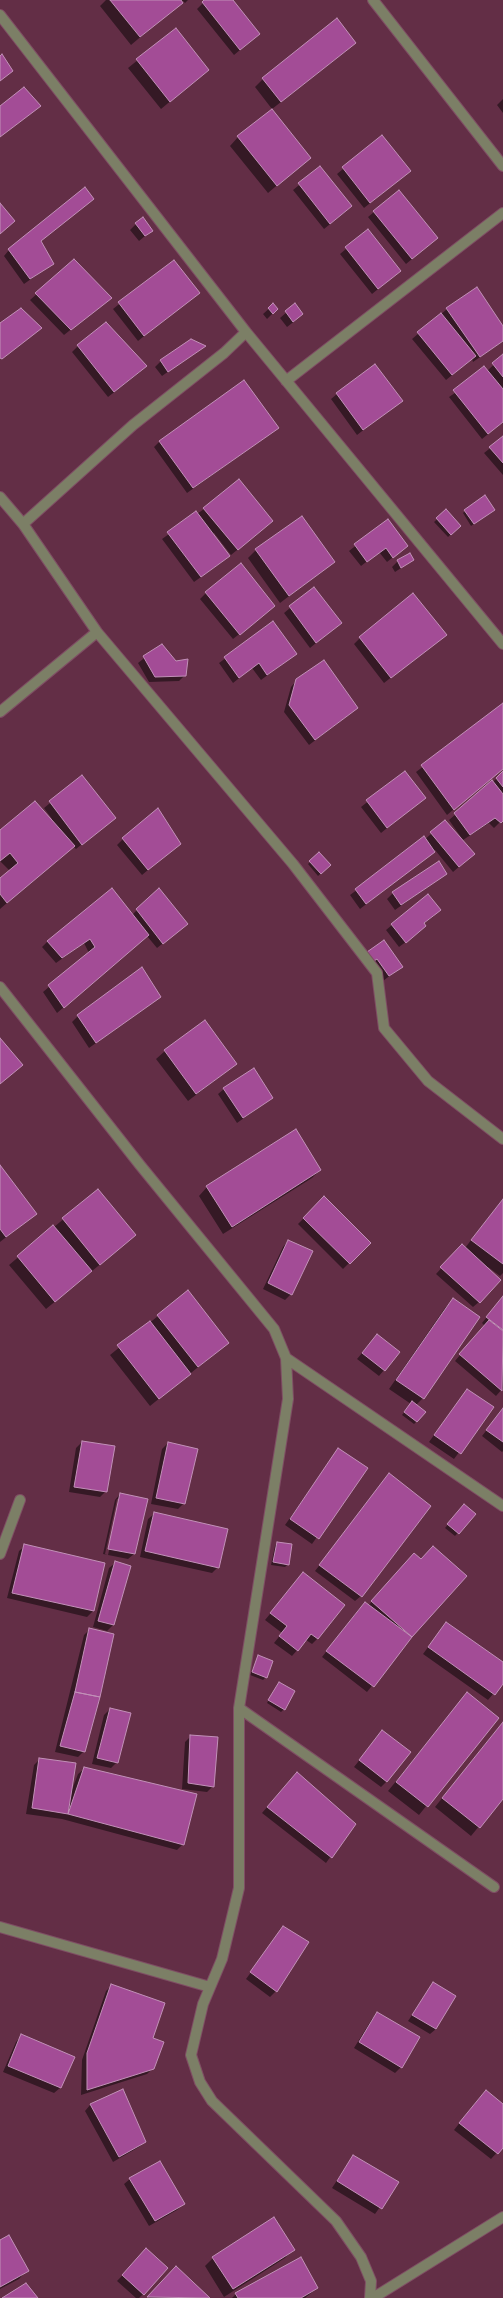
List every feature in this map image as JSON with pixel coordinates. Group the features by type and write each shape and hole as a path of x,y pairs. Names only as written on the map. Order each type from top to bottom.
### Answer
{"street":[{"path":"374,0 503,166"},
{"path":"0,15 246,332 503,644"},
{"path":"286,381 503,213"},
{"path":"23,524 133,425 224,353 246,332"},
{"path":"0,497 23,524 97,632 293,864 377,973 384,1028 428,1081 503,1139"},
{"path":"0,712 97,632"},
{"path":"0,987 140,1165 274,1329 286,1358 288,1399 239,1708 239,1888 222,1959 203,2004 191,2055 200,2082 212,2101 336,2221 361,2257 371,2281 372,2298 503,2217"},
{"path":"286,1358 503,1506"},
{"path":"0,1554 20,1500"},
{"path":"239,1708 494,1887"},
{"path":"0,1927 210,1987"}],"building":[{"path":"110,0 181,0 183,3 140,37"},
{"path":"204,0 233,0 260,34 240,50 202,2"},
{"path":"337,18 356,43 281,102 262,78"},
{"path":"176,28 209,70 170,102 136,59"},
{"path":"2,54 13,71 0,81 0,56"},
{"path":"24,87 41,106 0,137 0,106"},
{"path":"272,109 311,158 277,186 237,136"},
{"path":"382,135 411,171 370,203 342,167"},
{"path":"320,166 352,206 330,224 298,183"},
{"path":"85,187 94,199 41,241 54,264 30,279 8,249"},
{"path":"399,190 438,238 412,259 373,211"},
{"path":"0,203 15,221 0,234"},
{"path":"143,217 153,231 145,236 135,223"},
{"path":"368,229 401,271 378,289 345,247"},
{"path":"74,259 112,298 71,330 35,293"},
{"path":"174,260 200,293 144,336 118,302"},
{"path":"477,287 503,326 503,341 480,357 446,308"},
{"path":"273,303 278,309 273,314 268,308"},
{"path":"295,303 303,314 293,322 285,311"},
{"path":"21,308 42,328 2,359 0,358 0,323"},
{"path":"441,313 476,356 452,375 417,332"},
{"path":"106,322 147,366 114,392 77,345"},
{"path":"191,339 206,346 168,372 160,360"},
{"path":"503,354 503,377 492,363"},
{"path":"375,364 403,401 363,430 336,393"},
{"path":"484,366 503,389 503,422 488,434 453,390"},
{"path":"244,380 279,428 193,488 159,441"},
{"path":"503,436 503,463 489,447"},
{"path":"239,479 273,521 238,550 203,508"},
{"path":"485,495 495,510 474,524 464,510"},
{"path":"446,509 461,526 451,535 436,518"},
{"path":"196,511 230,556 201,577 167,532"},
{"path":"302,516 335,562 289,596 255,549"},
{"path":"388,519 408,546 393,558 386,548 367,562 354,544"},
{"path":"410,553 414,560 401,568 397,560"},
{"path":"241,563 275,606 240,635 205,592"},
{"path":"314,587 342,623 316,643 289,606"},
{"path":"413,593 447,635 391,678 359,637"},
{"path":"273,621 297,654 267,675 259,663 239,678 224,657"},
{"path":"162,644 176,661 188,659 186,676 155,677 143,656"},
{"path":"324,660 358,708 315,740 289,705 296,679"},
{"path":"503,703 503,769 454,810 421,765"},
{"path":"405,771 426,798 387,828 366,800"},
{"path":"503,771 503,787 496,778"},
{"path":"82,775 116,818 82,845 49,801"},
{"path":"492,780 503,794 503,821 501,823 495,818 470,835 454,813"},
{"path":"35,801 75,846 7,903 0,894 0,878 18,863 10,853 0,861 0,830"},
{"path":"158,808 181,844 148,870 122,838"},
{"path":"445,820 475,854 459,867 430,832"},
{"path":"424,836 435,852 366,904 355,889"},
{"path":"319,852 331,865 321,874 309,861"},
{"path":"439,861 447,874 401,905 392,892"},
{"path":"112,888 149,935 64,1008 48,985 95,947 90,939 62,958 47,941"},
{"path":"159,888 188,924 163,944 136,909"},
{"path":"428,894 441,910 424,923 426,926 406,943 391,924"},
{"path":"384,940 403,967 389,976 377,959 374,961 367,952"},
{"path":"142,967 161,997 96,1043 77,1015"},
{"path":"205,1020 237,1064 196,1094 164,1050"},
{"path":"0,1038 23,1065 0,1084"},
{"path":"254,1068 273,1098 243,1118 223,1088"},
{"path":"296,1129 321,1170 232,1227 206,1186"},
{"path":"0,1165 37,1214 6,1237 0,1229"},
{"path":"98,1189 136,1235 100,1265 62,1218"},
{"path":"324,1196 371,1243 350,1264 303,1218"},
{"path":"503,1199 503,1264 471,1240"},
{"path":"53,1225 92,1271 55,1302 17,1256"},
{"path":"288,1240 313,1251 292,1295 268,1283"},
{"path":"462,1244 501,1280 480,1303 440,1267"},
{"path":"188,1290 229,1343 198,1367 157,1315"},
{"path":"503,1296 503,1330 486,1317"},
{"path":"453,1298 480,1317 424,1399 396,1380"},
{"path":"489,1320 503,1331 502,1391 459,1354"},
{"path":"150,1321 191,1374 159,1399 117,1345"},
{"path":"377,1334 400,1352 385,1371 362,1353"},
{"path":"467,1389 494,1407 461,1454 434,1435"},
{"path":"412,1401 426,1412 417,1422 404,1412"},
{"path":"503,1408 503,1442 486,1430"},
{"path":"82,1441 115,1446 107,1492 74,1487"},
{"path":"168,1442 198,1449 185,1504 156,1498"},
{"path":"338,1448 368,1468 319,1539 290,1519"},
{"path":"389,1473 431,1506 362,1597 319,1565"},
{"path":"120,1493 148,1499 135,1554 108,1549"},
{"path":"464,1504 476,1514 459,1534 447,1524"},
{"path":"154,1512 228,1529 219,1568 145,1551"},
{"path":"277,1542 292,1544 289,1565 273,1562"},
{"path":"24,1544 105,1563 94,1611 12,1593"},
{"path":"433,1546 467,1576 412,1637 371,1601 414,1553 421,1559"},
{"path":"115,1561 131,1566 114,1625 98,1621"},
{"path":"303,1572 345,1605 318,1639 311,1634 298,1651 279,1636 287,1626 270,1613"},
{"path":"365,1602 412,1637 374,1687 326,1651"},
{"path":"446,1622 503,1662 503,1684 495,1695 428,1647"},
{"path":"89,1628 114,1634 100,1697 75,1692"},
{"path":"258,1655 273,1661 267,1678 252,1672"},
{"path":"279,1682 295,1691 285,1710 268,1700"},
{"path":"75,1692 100,1697 85,1752 60,1746"},
{"path":"467,1692 499,1718 428,1807 396,1782"},
{"path":"110,1708 131,1713 118,1763 97,1758"},
{"path":"503,1722 503,1799 480,1828 442,1798"},
{"path":"382,1730 411,1752 387,1782 359,1760"},
{"path":"190,1735 218,1737 214,1787 188,1783"},
{"path":"39,1758 76,1763 68,1814 32,1808"},
{"path":"84,1767 197,1794 184,1845 68,1814"},
{"path":"297,1772 356,1824 332,1858 267,1807"},
{"path":"283,1926 309,1942 277,1992 250,1972"},
{"path":"433,1982 456,1996 436,2029 412,2015"},
{"path":"111,1984 165,2003 153,2038 164,2042 154,2069 87,2090 87,2053"},
{"path":"377,2012 420,2037 402,2068 359,2042"},
{"path":"21,2034 75,2057 61,2088 8,2066"},
{"path":"123,2089 146,2142 119,2157 90,2104"},
{"path":"486,2090 503,2104 503,2148 498,2154 459,2123"},
{"path":"353,2155 399,2182 382,2209 337,2181"},
{"path":"160,2161 185,2204 155,2221 129,2178"},
{"path":"274,2217 295,2250 233,2289 212,2257"},
{"path":"9,2235 29,2271 0,2287 0,2240"},
{"path":"146,2248 168,2268 144,2295 122,2275"},
{"path":"301,2257 318,2288 301,2298 238,2298 235,2293"},
{"path":"176,2266 210,2298 147,2297"},
{"path":"26,2283 38,2298 2,2298"}]}
